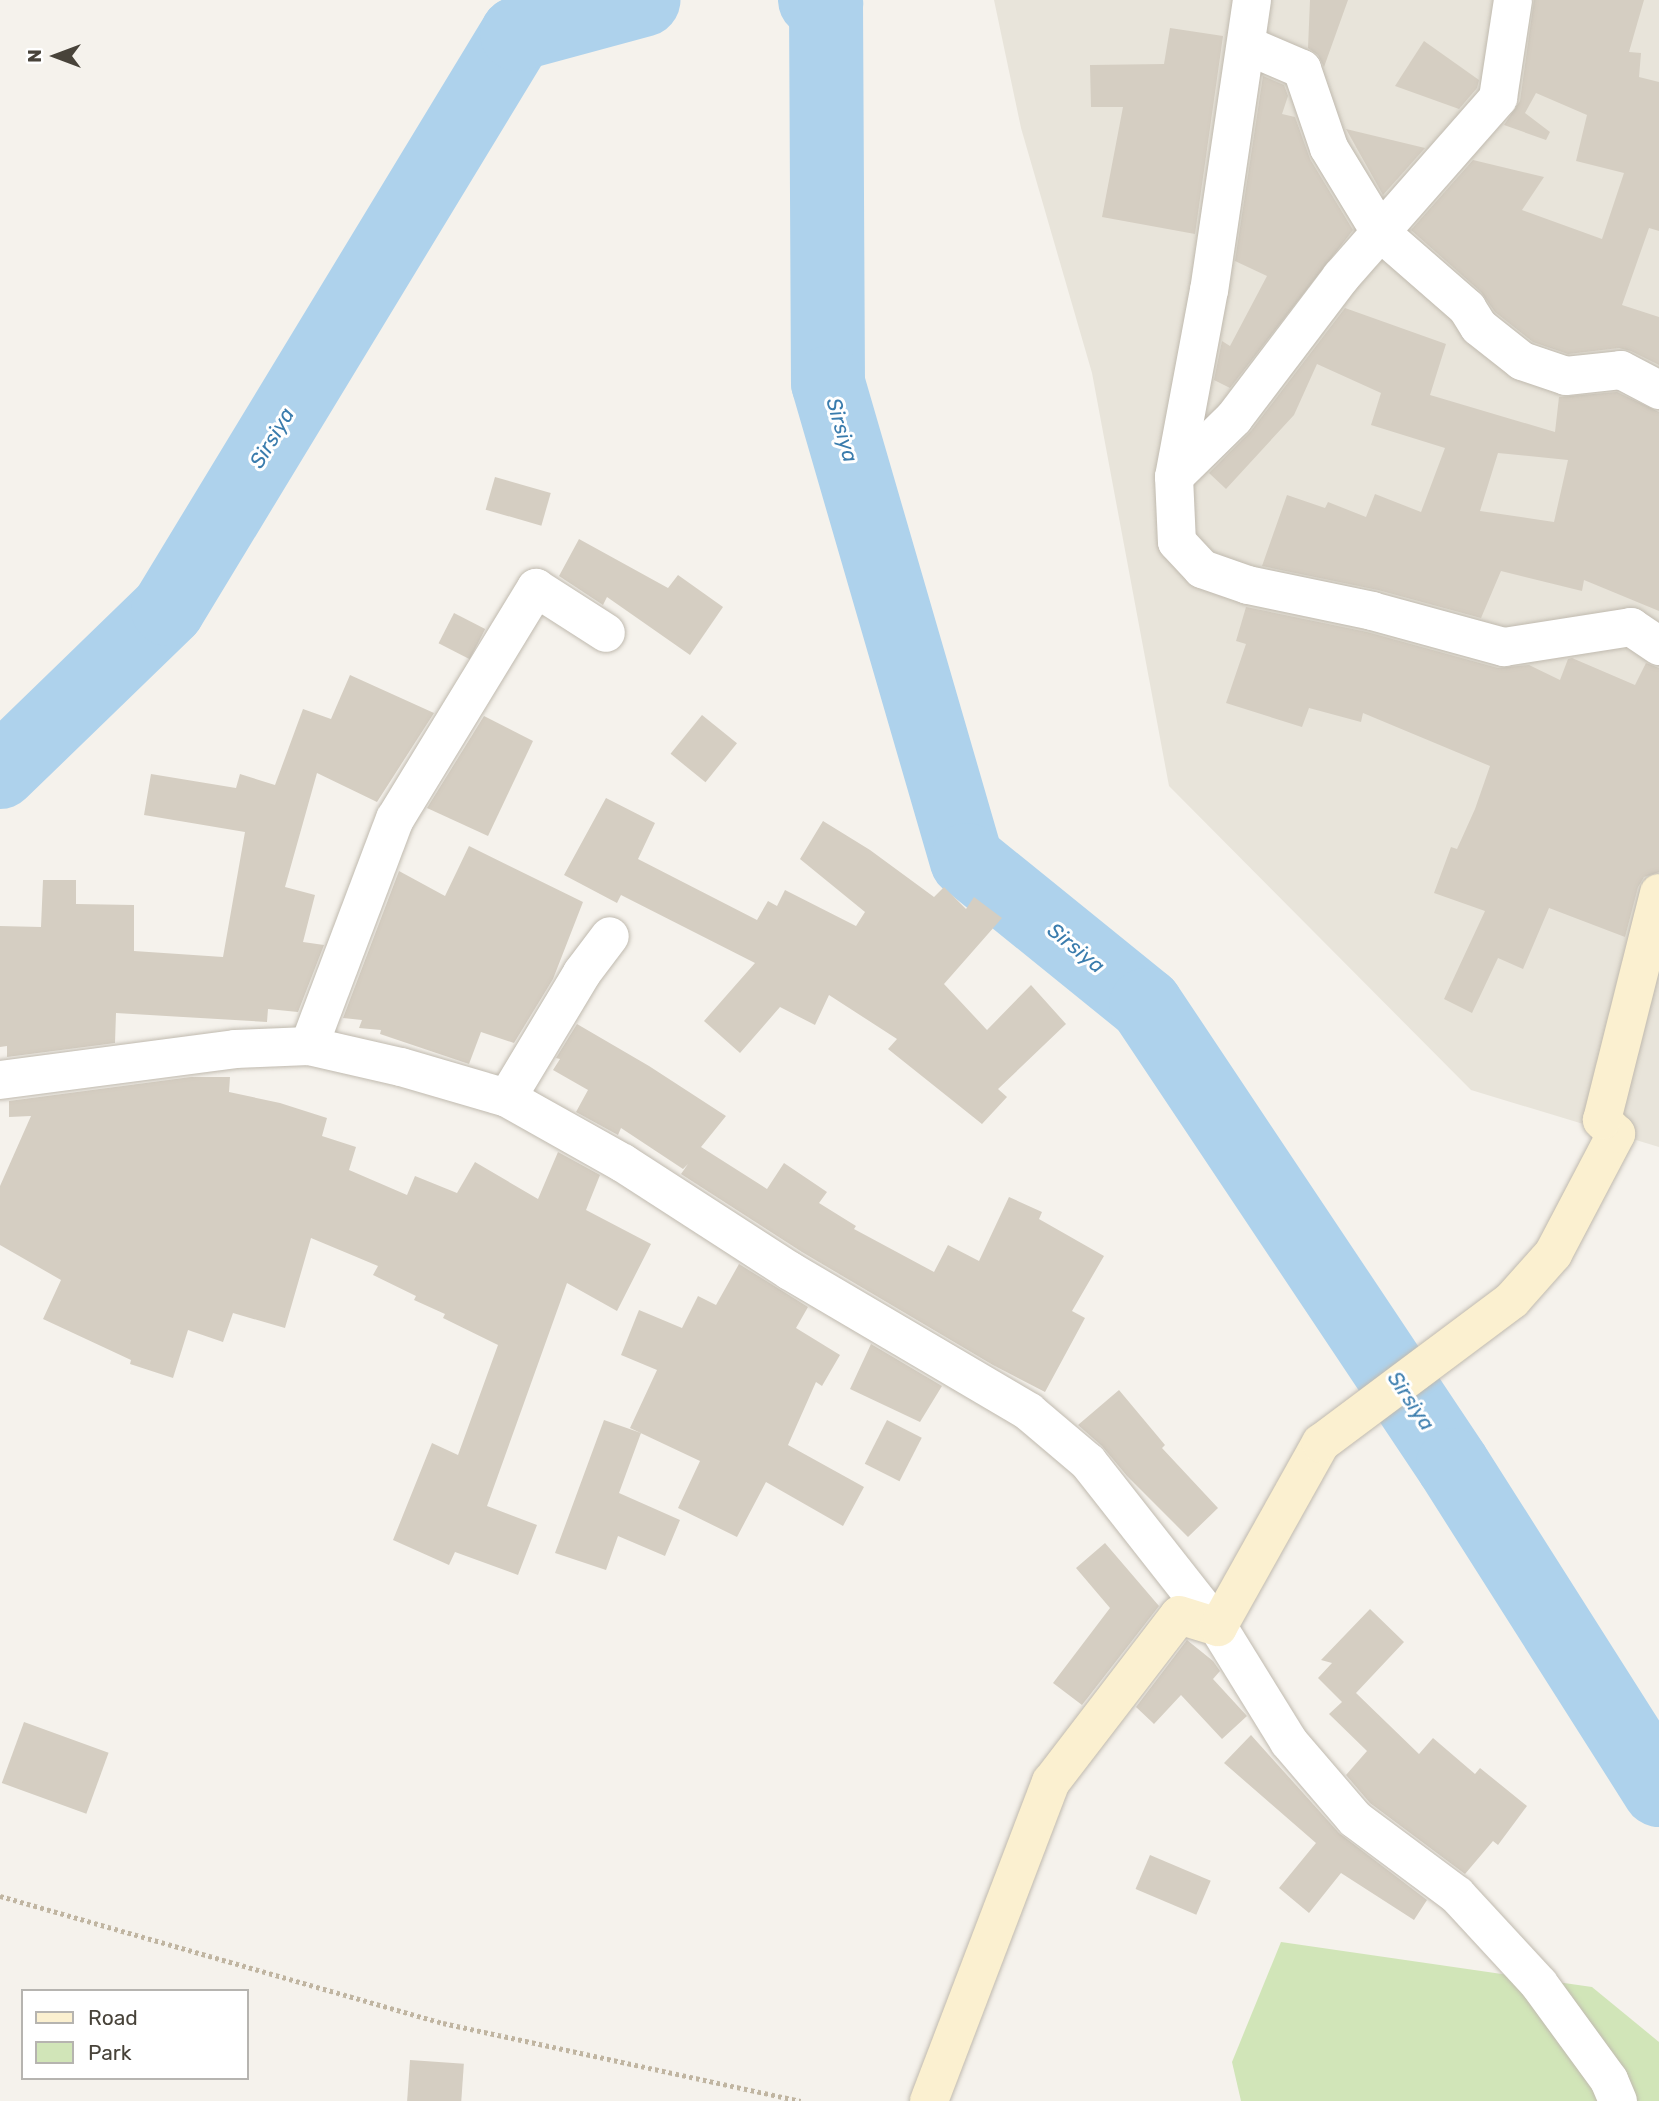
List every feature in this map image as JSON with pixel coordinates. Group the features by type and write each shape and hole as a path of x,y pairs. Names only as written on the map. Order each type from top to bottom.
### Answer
{"street":[{"path":"1252,0 1209,290 1174,477 1177,542 1202,569 1248,585 1372,611 1504,647 1631,627 1659,646"},
{"path":"1174,477 1234,418 1340,277 1498,98 1513,0"},
{"path":"1246,45 1302,69 1329,148 1380,232 1468,308 1479,327 1522,361 1566,376 1621,370 1659,390"},
{"path":"309,1046 396,820 536,588 606,633"},
{"path":"1218,1627 1321,1443 1512,1300 1553,1254 1616,1134 1602,1120 1659,893"},
{"path":"507,1098 582,974 610,936"},
{"path":"0,1080 235,1049 309,1046 401,1067 507,1098 623,1163 790,1271 1029,1412 1088,1462 1218,1627 1289,1742 1355,1819 1457,1895 1539,1984 1609,2080 1618,2101"},
{"path":"929,2101 1051,1782 1179,1615 1218,1627"}],"path":[{"path":"0,1896 443,2023 801,2101"}],"shaded area":[{"path":"994,0 1659,0 1659,1147 1471,1090 1169,786 1092,373 1021,128"}],"green space":[{"path":"1281,1942 1592,1987 1659,2042 1659,2101 1241,2101 1232,2062"}],"building":[{"path":"1310,0 1348,0 1324,67 1318,55 1308,48"},
{"path":"1534,0 1644,0 1629,52 1641,53 1639,77 1659,82 1659,231 1649,228 1622,305 1659,317 1659,365 1619,348 1568,354 1533,342 1495,312 1481,292 1411,230 1473,160 1544,177 1522,210 1602,239 1624,173 1576,161 1587,115 1536,93 1525,113 1550,132 1546,140 1504,125 1520,101"},
{"path":"1170,28 1223,36 1195,234 1102,217 1123,107 1091,107 1090,65 1164,64"},
{"path":"1424,41 1479,80 1477,88 1459,109 1395,86"},
{"path":"1263,76 1284,85 1288,96 1282,114 1295,117 1310,159 1353,230 1230,388 1214,380 1222,341 1230,346 1267,276 1235,261"},
{"path":"1346,129 1425,148 1383,195"},
{"path":"1345,308 1446,344 1430,395 1555,432 1559,397 1617,392 1659,412 1659,611 1584,580 1582,591 1501,571 1481,618 1378,590 1262,566 1287,495 1325,508 1328,502 1366,517 1375,494 1421,512 1445,448 1371,425 1381,393 1317,364 1294,415 1226,489 1209,473 1251,431","holes":["1498,453 1568,460 1554,522 1480,511"]},
{"path":"495,477 551,493 541,526 486,510"},
{"path":"579,539 668,588 678,575 723,607 690,655 607,597 603,605 559,576"},
{"path":"1246,607 1367,632 1498,668 1529,665 1560,680 1568,659 1572,658 1635,685 1646,663 1659,668 1659,872 1644,877 1638,887 1625,937 1549,908 1523,969 1498,958 1472,1013 1444,999 1485,911 1434,893 1451,847 1457,849 1475,809 1490,766 1363,713 1361,722 1309,708 1302,727 1226,703 1246,644 1236,641"},
{"path":"454,613 485,629 470,659 439,643"},
{"path":"350,675 434,713 377,802 317,773 285,887 315,895 303,942 324,945 298,1012 268,1009 267,1022 116,1013 115,1043 7,1057 7,1046 0,1047 0,926 41,927 43,880 76,880 76,904 134,905 134,951 223,957 245,832 144,815 151,774 236,788 240,774 275,785 303,709 331,719"},
{"path":"702,715 737,743 706,782 671,754"},
{"path":"484,716 533,741 488,836 427,808"},
{"path":"606,798 655,823 638,859 757,920 768,901 777,906 785,890 856,926 865,912 800,859 823,821 870,850 934,897 944,887 966,909 974,897 1002,918 944,984 987,1030 1031,985 1066,1024 998,1089 1007,1097 982,1124 888,1049 897,1039 829,995 815,1025 780,1007 740,1053 704,1021 755,963 621,895 617,903 564,875"},
{"path":"469,846 583,902 553,979 514,1043 481,1032 469,1064 380,1034 381,1030 359,1028 362,1020 343,1018 399,871 445,896"},
{"path":"577,1024 726,1116 701,1147 767,1189 784,1163 827,1192 819,1203 856,1226 854,1229 934,1272 948,1245 979,1261 1009,1197 1042,1212 1039,1219 1104,1256 1072,1311 1085,1318 1045,1392 993,1365 802,1252 681,1174 688,1164 683,1169 621,1128 618,1135 576,1112 588,1090 553,1070 560,1059 556,1058"},
{"path":"191,1077 230,1077 229,1092 280,1103 327,1118 322,1136 356,1147 349,1170 407,1195 415,1176 457,1193 475,1162 538,1199 558,1152 600,1175 586,1210 651,1244 617,1311 567,1283 487,1506 537,1525 518,1575 455,1552 449,1565 393,1540 432,1443 458,1455 498,1345 443,1318 445,1314 414,1300 416,1296 373,1275 378,1266 311,1238 285,1328 233,1313 223,1342 188,1330 173,1378 130,1364 131,1360 43,1319 61,1280 0,1245 0,1186 31,1116 9,1117 9,1101"},
{"path":"739,1264 808,1307 796,1328 840,1355 822,1386 816,1382 788,1445 864,1487 843,1526 766,1482 737,1537 678,1508 700,1461 630,1428 657,1370 621,1355 639,1310 682,1328 698,1296 716,1305"},
{"path":"871,1344 942,1386 920,1422 850,1389"},
{"path":"1119,1390 1165,1445 1162,1448 1218,1508 1188,1537 1127,1476 1102,1446 1078,1425"},
{"path":"604,1420 641,1433 619,1493 680,1520 665,1556 618,1536 606,1570 555,1553"},
{"path":"887,1420 922,1438 900,1481 865,1464"},
{"path":"1105,1543 1159,1606 1082,1705 1053,1683 1110,1608 1076,1568"},
{"path":"1370,1609 1404,1642 1356,1693 1419,1754 1433,1738 1475,1774 1480,1768 1527,1806 1498,1845 1493,1841 1465,1874 1370,1803 1346,1775 1367,1751 1329,1714 1342,1702 1318,1678 1332,1663 1321,1660"},
{"path":"1187,1640 1213,1661 1220,1671 1213,1679 1247,1716 1222,1739 1181,1695 1154,1724 1136,1707"},
{"path":"24,1722 109,1753 86,1814 2,1783"},
{"path":"1251,1735 1339,1833 1427,1900 1414,1920 1341,1873 1309,1913 1279,1888 1316,1843 1224,1763"},
{"path":"1150,1855 1211,1881 1196,1915 1136,1889"},
{"path":"410,2060 464,2064 461,2101 407,2101"}],"waterway":[{"name":"Sirsiya","path":"0,772 168,609 517,34 643,0"},
{"name":"Sirsiya","path":"815,0 826,4 828,383 967,860 1146,1005 1453,1465 1659,1790"}]}
